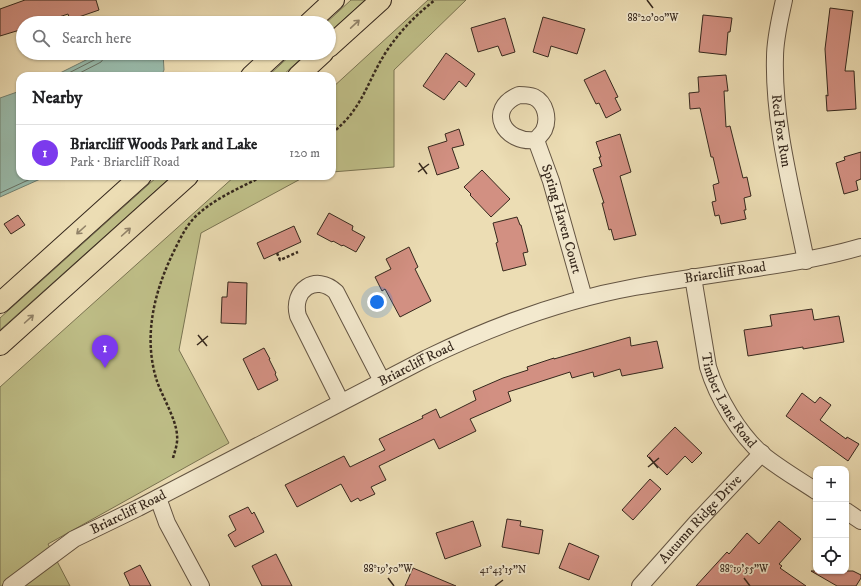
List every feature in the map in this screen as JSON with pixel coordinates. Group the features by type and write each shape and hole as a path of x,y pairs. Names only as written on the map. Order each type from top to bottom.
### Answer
{"main road":[{"path":"317,16 334,0"},
{"path":"336,42 381,0"},
{"path":"255,72 268,60"},
{"path":"302,72 315,60"},
{"path":"0,303 137,180"},
{"path":"0,345 184,180"}],"street":[{"name":"Red Fox Run","path":"784,0 778,27 775,56 777,109 806,260"},
{"name":"Spring Haven Court","path":"536,140 551,181 584,298"},
{"name":"Briarcliff Road","path":"11,586 74,539 158,498 427,358 468,339 530,315 584,298 634,287 806,260 861,248"},
{"name":"Timber Lane Road","path":"693,277 704,346 712,381 726,409 748,438 762,453 813,489"},
{"path":"341,402 296,310 296,304 300,292 310,285 325,286 336,292 382,382"},
{"name":"Autumn Ridge Drive","path":"640,586 696,523 762,453"},
{"path":"158,498 167,523 201,586"},
{"path":"849,513 861,521"}],"path":[{"path":"336,129 354,112 364,97 388,50 395,40 415,17 435,0"},
{"path":"173,458 177,445 175,425 156,378 151,357 151,322 157,292 163,274 186,227 195,217 217,201 256,180"},
{"path":"277,253 280,260 298,252"}],"green space":[{"path":"351,0 365,0 336,27 336,16 334,16"},
{"path":"428,0 466,0 394,70 394,167 336,172 336,84"},
{"path":"285,60 299,60 286,72 272,72"},
{"path":"154,180 168,180 0,330 0,318"},
{"path":"231,180 299,180 201,233 179,350 229,443 48,544 70,586 0,586 0,387"}],"water":[{"path":"86,60 163,60 163,72 62,72"},
{"path":"16,92 16,180 38,180 0,197 0,98"}],"building":[{"path":"25,0 96,0 99,10 82,16 69,16 68,14 62,16 16,16 16,31 0,36 0,9"},
{"path":"830,8 853,11 845,71 854,71 856,109 827,111 826,95 828,96 825,49"},
{"path":"703,15 732,18 730,32 728,32 726,55 699,52"},
{"path":"543,17 585,29 577,54 551,46 548,57 533,52"},
{"path":"505,18 515,52 502,56 498,46 478,52 471,28"},
{"path":"446,53 475,74 466,87 459,81 444,100 423,86"},
{"path":"605,70 618,97 615,98 621,110 606,118 599,103 596,104 584,80"},
{"path":"726,75 728,91 724,91 726,127 730,126 743,178 747,177 751,196 744,198 746,219 721,224 719,215 715,216 712,202 716,201 713,185 719,183 713,157 711,157 700,108 690,109 689,93 699,92 698,77"},
{"path":"459,129 464,145 452,148 459,168 437,175 428,147 447,141 445,134"},
{"path":"620,134 631,172 620,176 636,235 614,240 611,229 609,230 602,203 604,203 593,169 602,166 599,157 601,157 596,142"},
{"path":"861,152 861,179 856,181 858,190 844,194 836,163 845,160 844,157"},
{"path":"482,170 510,199 491,217 464,187"},
{"path":"329,213 353,226 352,230 365,237 356,252 317,234"},
{"path":"18,215 25,225 11,234 4,224"},
{"path":"517,217 521,225 528,252 523,253 526,265 503,271 493,223"},
{"path":"294,226 301,242 264,259 257,243"},
{"path":"409,247 418,267 415,269 431,301 400,317 385,289 382,291 375,277 391,269 386,259"},
{"path":"228,282 247,283 246,324 221,323 222,297 227,297"},
{"path":"812,309 814,320 839,316 844,342 748,356 744,330 772,326 770,315"},
{"path":"630,337 631,346 657,341 663,368 622,376 620,369 594,377 593,372 572,378 570,372 508,392 511,401 470,419 476,431 439,449 434,439 379,466 386,480 371,487 375,494 360,501 358,498 351,502 341,484 297,507 285,485 344,456 350,467 385,450 379,439 423,418 422,416 436,409 440,418 476,400 473,391 503,378 528,370 527,367"},
{"path":"264,348 278,380 258,390 243,359"},
{"path":"802,393 815,403 820,397 831,405 820,420 846,439 847,437 859,444 848,461 786,416"},
{"path":"675,427 702,453 692,463 685,456 667,475 647,456"},
{"path":"650,479 661,489 633,520 622,510"},
{"path":"248,507 252,514 254,512 264,532 235,547 228,535 236,530 229,516"},
{"path":"507,519 521,521 520,526 543,530 539,554 502,547"},
{"path":"473,521 481,546 445,559 436,533"},
{"path":"779,521 801,539 779,564 782,566 780,568 806,586 696,586 727,552 729,554 747,533 759,544"},
{"path":"569,543 599,556 589,580 559,568"},
{"path":"276,554 292,586 262,586 252,566"},
{"path":"140,565 151,586 130,586 124,573"},
{"path":"413,568 456,586 405,586"},
{"path":"849,571 853,571 861,575 861,578 856,586 837,586 816,574 849,574"}],"place":[{"name":"Briarcliff Woods Park and Lake","path":"105,368"}]}
